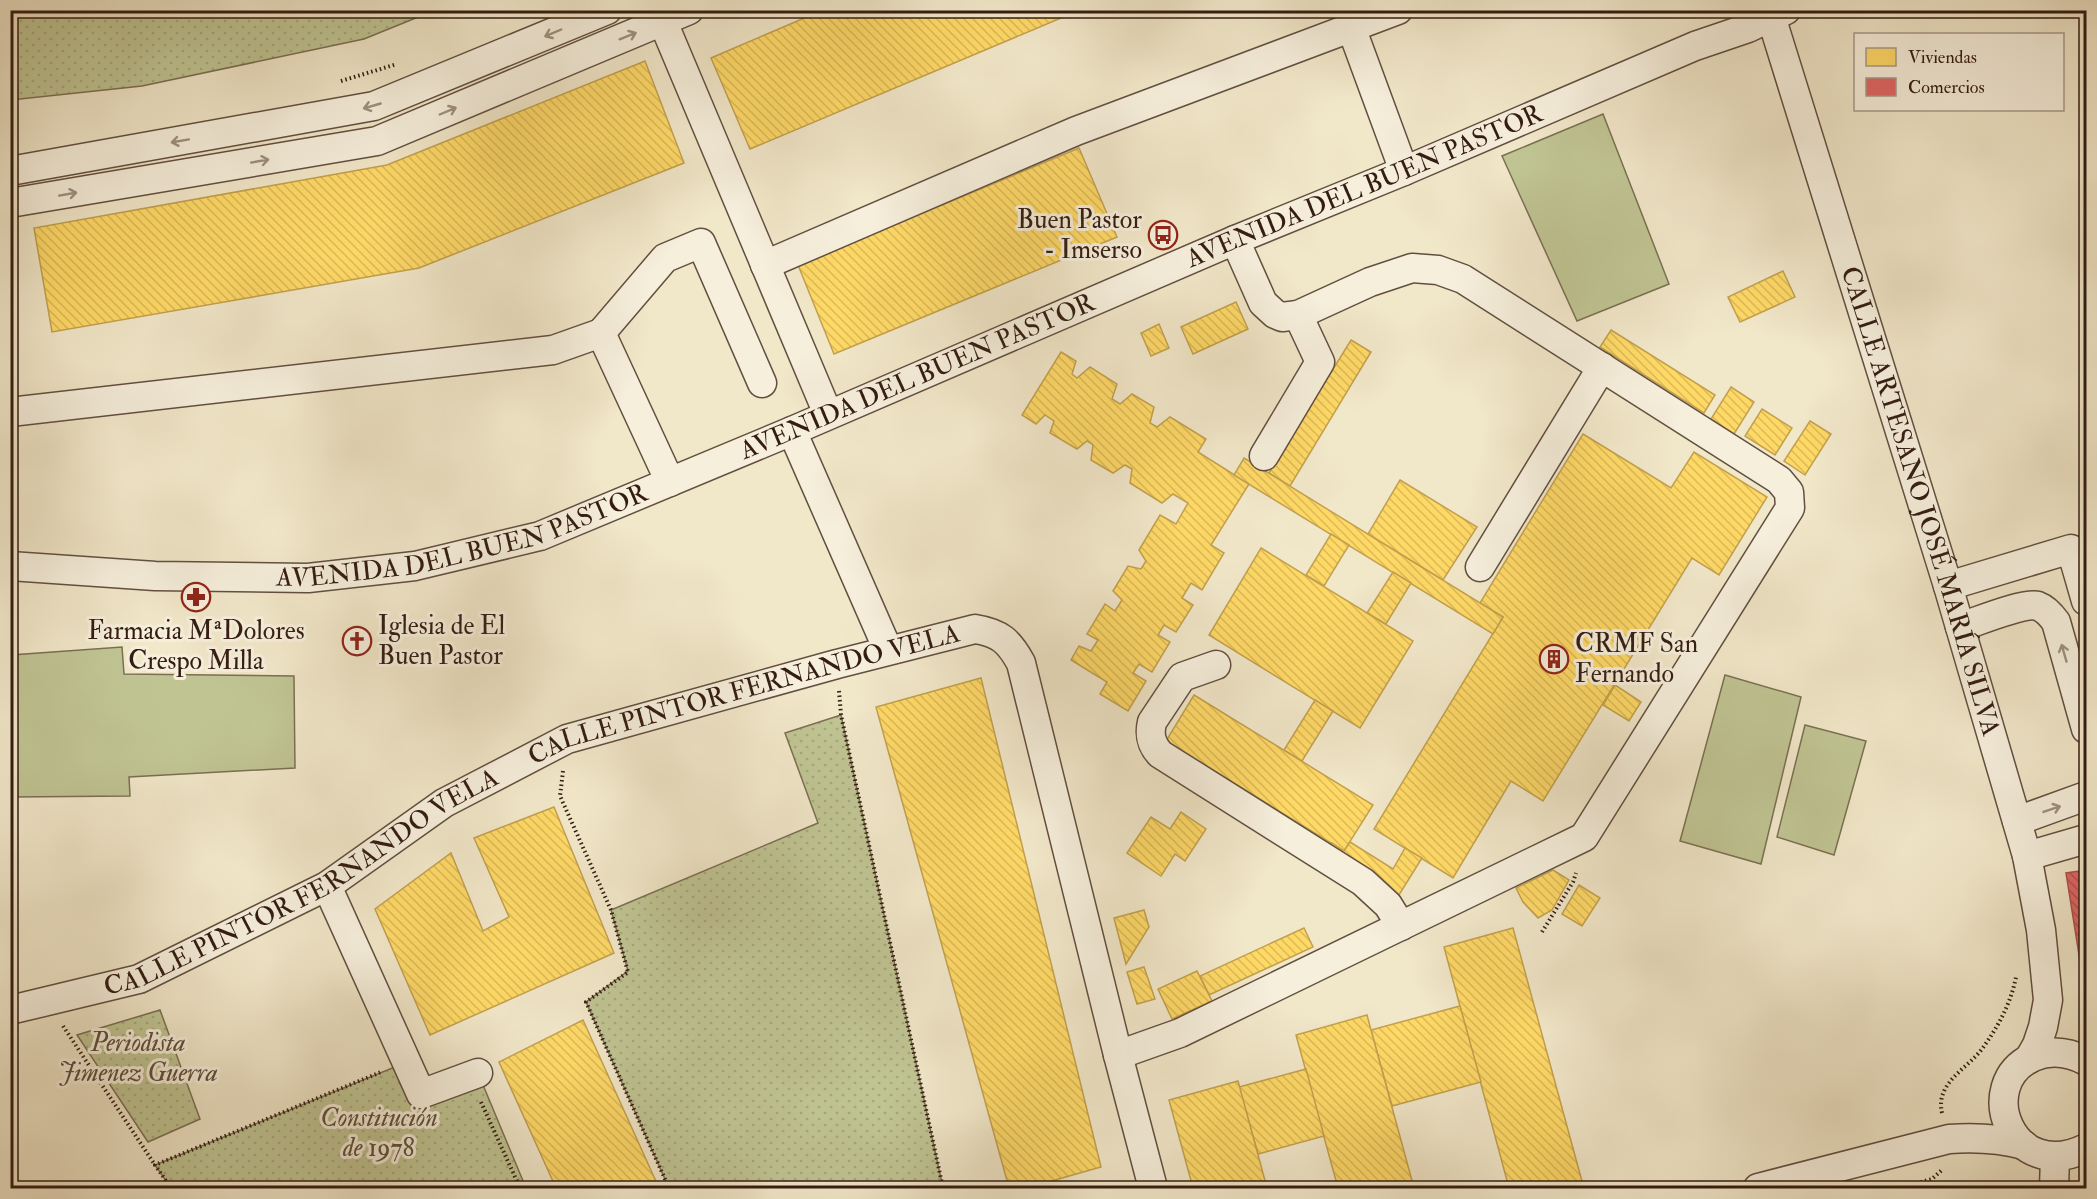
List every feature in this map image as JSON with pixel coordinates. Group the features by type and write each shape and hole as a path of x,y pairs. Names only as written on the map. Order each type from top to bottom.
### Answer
{"street":[{"path":"10,171 374,106 607,10"},
{"path":"10,203 377,141 689,10"},
{"path":"765,265 1076,131 1398,10"},
{"name":"AVENIDA DEL BUEN PASTOR","path":"10,566 155,576 308,578 415,567 540,536 1695,46 1748,28 1776,12"},
{"name":"CALLE ARTESANO JOSÉ MARÍA SILVA","path":"1776,12 2027,856 2041,930 2048,1000 2037,1045 2029,1059 2016,1070 2008,1083 2004,1099"},
{"path":"663,22 828,414"},
{"path":"1351,27 1404,171"},
{"path":"1118,1055 1180,1034 1584,837 1787,515 1791,500 1785,485 1779,480 1462,279 1438,270 1412,268 1370,282 1298,315 1282,317 1268,309 1251,280 1235,240"},
{"path":"10,412 553,350 601,333 665,258 701,243 762,383"},
{"path":"1264,456 1320,362 1298,315"},
{"path":"601,333 670,482"},
{"path":"1480,567 1602,368"},
{"path":"792,431 888,650"},
{"path":"1948,586 2071,549 2086,601"},
{"path":"1960,627 2031,605 2042,608 2050,614 2056,622 2086,729"},
{"name":"CALLE PINTOR FERNANDO VELA","path":"10,1010 139,980 327,886 444,804 567,740 888,650 975,629 990,632 1003,639 1014,649 1021,663 1153,1188"},
{"path":"1216,665 1182,677 1152,722 1150,730 1154,747 1160,754 1364,882 1388,905 1401,926"},
{"path":"2017,821 2086,796"},
{"path":"2027,856 2086,839"},
{"path":"327,886 421,1094 473,1075"},
{"name":"CALLE ARTESANO JOSÉ MARÍA SILVA","path":"2048,1000 2065,1041 2080,1058"},
{"path":"2029,1059 2043,1053 2058,1052 2080,1058"},
{"path":"1949,1139 1994,1112 2004,1099"},
{"path":"2004,1099 2004,1112 2008,1125 2014,1136 2024,1146"},
{"path":"1758,1188 1949,1139 1977,1137 2007,1141 2043,1155 2055,1157 2072,1155 2086,1148"},
{"path":"2054,1188 2055,1157"}],"path":[{"path":"331,83 406,61"},
{"path":"837,664 841,715 943,1188"},
{"path":"567,740 560,796 611,910 628,972 586,1002 669,1188"},
{"path":"1542,932 1573,882 1584,837"},
{"path":"1899,1188 1932,1179 1945,1168 1950,1160 1952,1152 1940,1104 1945,1087 1981,1050 2004,1014 2016,972"},
{"path":"47,1001 171,1188"},
{"path":"155,1165 407,1062"},
{"path":"473,1075 520,1188"}],"green space":[{"path":"10,11 433,11 364,39 142,86 11,100"},
{"path":"1603,114 1669,284 1577,321 1502,156"},
{"path":"122,647 124,674 294,676 295,768 129,777 130,796 11,797 11,655"},
{"path":"1725,675 1801,697 1761,864 1680,841"},
{"path":"841,715 943,1188 669,1188 586,1002 628,971 611,910 818,823 785,733"},
{"path":"1805,725 1866,741 1834,855 1777,837"},
{"name":"Periodista Jimenez Guerra","path":"160,1010 200,1119 148,1142 77,1035"},
{"name":"Constitución de 1978","path":"407,1062 421,1094 478,1073 526,1188 171,1188 155,1165"}],"building: Viviendas":[{"path":"823,10 1080,10 750,149 711,58"},
{"path":"645,61 684,163 419,268 52,332 34,228 387,165"},
{"path":"1079,148 1117,237 834,354 798,265"},
{"path":"1783,271 1795,297 1740,322 1728,297"},
{"path":"1236,302 1248,329 1193,354 1181,327"},
{"path":"1159,324 1169,348 1151,356 1141,333"},
{"path":"1611,330 1715,395 1704,413 1600,347"},
{"path":"1351,340 1371,352 1290,486 1269,473"},
{"path":"1061,352 1076,361 1072,374 1077,378 1090,367 1117,384 1112,399 1120,404 1132,394 1154,407 1150,423 1157,427 1170,417 1206,439 1198,452 1249,484 1211,545 1224,553 1202,590 1191,583 1182,598 1193,605 1176,632 1164,625 1158,635 1170,642 1152,672 1139,664 1133,673 1146,681 1128,711 1100,694 1107,682 1071,660 1079,646 1091,651 1098,640 1087,634 1105,604 1115,611 1122,600 1113,591 1128,566 1141,569 1146,561 1139,550 1160,515 1176,524 1188,503 1173,494 1162,503 1130,483 1132,469 1125,465 1113,473 1091,460 1093,445 1087,441 1077,449 1050,433 1054,421 1045,415 1036,424 1022,415"},
{"path":"1731,387 1754,402 1734,434 1711,419"},
{"path":"1762,409 1792,428 1775,455 1745,436"},
{"path":"1810,421 1831,434 1805,475 1784,461"},
{"name":"CRMF San Fernando","path":"1583,434 1671,488 1694,452 1767,497 1719,575 1692,558 1543,801 1511,781 1453,878 1374,829 1503,617 1480,603"},
{"path":"1244,458 1503,617 1493,634 1234,475"},
{"path":"1400,480 1477,527 1443,580 1368,534"},
{"path":"1331,534 1349,545 1324,586 1306,575"},
{"path":"1261,548 1413,641 1360,728 1209,635"},
{"path":"1393,572 1411,583 1386,624 1367,613"},
{"path":"981,678 1101,1167 1027,1188 1009,1188 876,707"},
{"path":"1615,685 1641,702 1629,721 1603,705"},
{"path":"1194,695 1373,805 1344,851 1166,741"},
{"path":"1315,700 1333,711 1302,761 1284,750"},
{"path":"554,807 614,953 430,1035 375,909 451,853 483,931 509,917 474,838"},
{"path":"1181,812 1206,829 1185,861 1175,854 1161,876 1127,853 1151,817 1170,829"},
{"path":"1350,842 1393,869 1405,848 1422,858 1399,895 1327,851 1332,843 1344,851"},
{"path":"1553,870 1569,880 1552,910 1538,918 1523,902 1516,888"},
{"path":"1579,885 1600,898 1582,926 1562,914"},
{"path":"1144,910 1149,927 1126,964 1114,918"},
{"path":"1304,928 1313,947 1209,995 1200,976"},
{"path":"1513,928 1583,1185 1568,1188 1509,1188 1444,947"},
{"path":"1144,967 1155,999 1137,1004 1127,972"},
{"path":"1197,971 1212,1001 1172,1019 1158,989"},
{"path":"1460,1006 1481,1082 1392,1106 1371,1030"},
{"path":"1367,1015 1414,1188 1338,1188 1296,1035"},
{"path":"583,1020 659,1188 556,1188 499,1062"},
{"path":"1306,1069 1324,1136 1258,1154 1239,1087"},
{"path":"1238,1081 1267,1188 1193,1188 1169,1100"}],"building: Comercios":[{"path":"2086,870 2086,980 2083,980 2066,873"}],"place":[{"name":"Buen Pastor - Imserso","path":"1163,235"},
{"name":"Farmacia MªDolores Crespo Milla","path":"196,597"},
{"name":"Iglesia de El Buen Pastor","path":"357,641"},
{"name":"CRMF San Fernando","path":"1554,659"}]}
